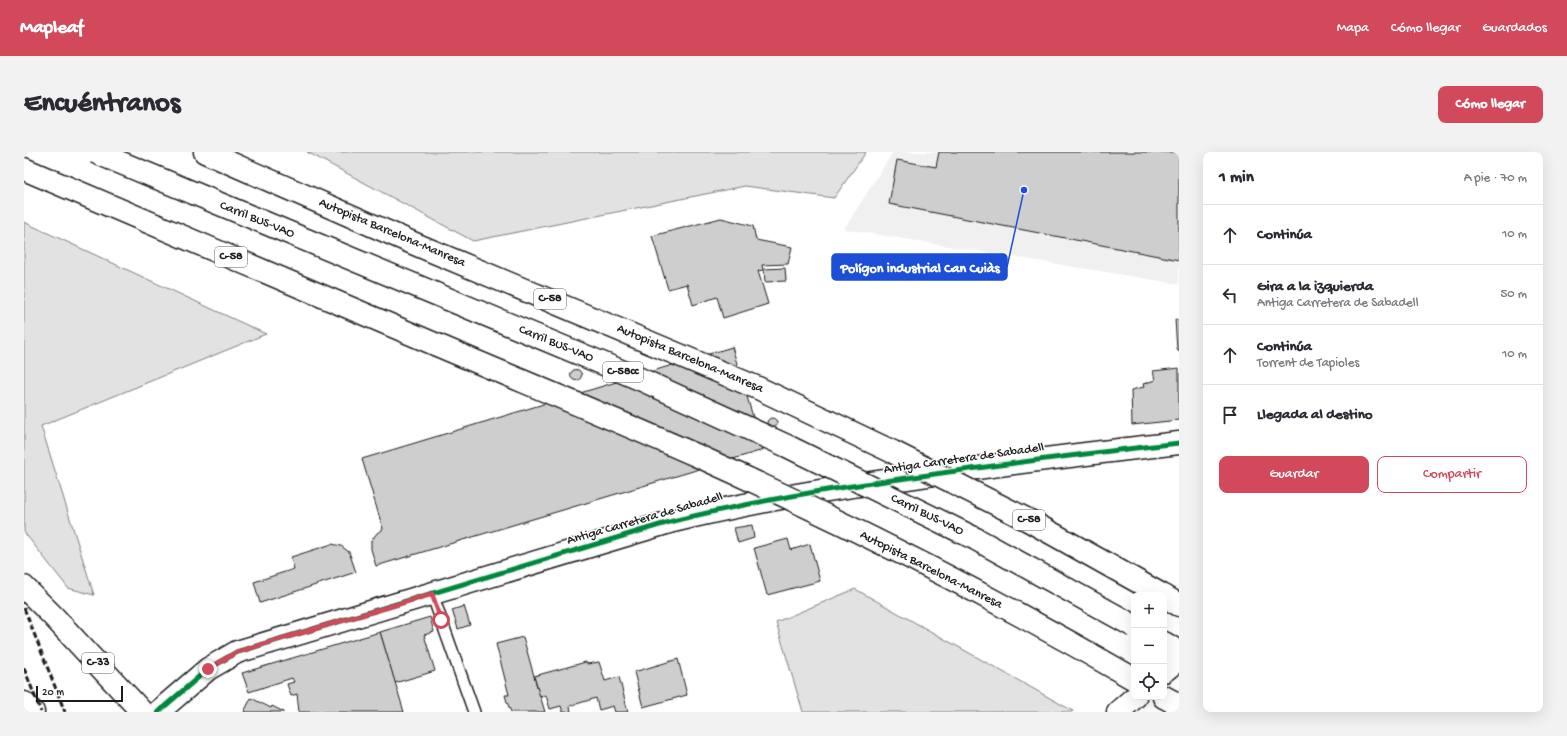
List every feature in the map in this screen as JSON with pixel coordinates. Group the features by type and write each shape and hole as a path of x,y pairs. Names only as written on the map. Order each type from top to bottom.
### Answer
{"main road":[{"name":"Carril BUS-VAO","path":"96,152 640,379 787,446 976,539 1131,624"},
{"name":"Autopista Barcelona-Manresa","path":"205,152 408,241 758,388 893,452 1028,520 1156,592"},
{"name":"Autopista Barcelona-Manresa","path":"24,169 699,457 823,515 956,581 1084,650 1131,677"},
{"name":"Antiga Carretera de Sabadell","path":"158,712 208,669 224,658 237,652 673,521 731,506 806,492 1002,464 1179,444"},
{"path":"24,580 53,616"},
{"name":"C-33","path":"24,588 53,616 142,712"},
{"name":"Autopista Barcelona-Manresa","path":"1167,598 1179,605"},
{"path":"1167,645 1179,652"},
{"path":"1167,669 1179,659"},
{"path":"1167,699 1179,705"},
{"path":"1118,712 1132,700"},
{"path":"24,702 33,712"}],"lane":[{"path":"432,594 474,712"}],"shaded area":[{"path":"307,152 866,152 834,198 745,186 473,241"},
{"path":"893,152 1179,152 1179,284 844,229"},
{"path":"24,222 266,334 41,426 94,595 68,588 24,532"},
{"path":"855,589 1073,711 803,712 776,622"}],"building":[{"path":"939,152 1179,152 1179,260 889,204 897,160 936,167"},
{"path":"721,218 753,226 756,240 792,247 788,264 762,265 763,270 758,271 768,304 723,318 717,297 693,305 687,284 668,289 652,236"},
{"path":"785,268 786,281 765,282 764,269"},
{"path":"1175,319 1179,320 1179,351 1177,350"},
{"path":"732,347 763,450 376,566 371,549 371,541 377,533 383,529 362,459"},
{"path":"1179,368 1179,420 1132,425 1131,390 1144,387 1143,384 1155,380 1153,371"},
{"path":"574,370 578,370 580,371 580,379 574,380 571,377 571,373"},
{"path":"770,418 774,418 776,419 776,427 770,428 767,425 767,421"},
{"path":"752,525 754,538 738,543 734,528"},
{"path":"788,539 791,550 810,544 820,581 767,595 754,548"},
{"path":"332,544 341,546 349,552 356,572 260,603 254,582 294,569 291,557"},
{"path":"464,606 470,625 458,629 452,610"},
{"path":"430,617 434,632 424,635 435,671 395,683 380,632"},
{"path":"380,632 404,712 299,712 297,694 291,696 287,684 294,682 292,678 249,692 242,673"},
{"path":"523,637 545,712 511,712 507,702 505,695 509,695 496,644"},
{"path":"678,659 687,695 643,707 634,672"},
{"path":"586,662 587,664 599,662 605,681 619,677 628,712 615,712 613,706 599,710 596,698 570,706 571,712 563,712 561,706 550,709 546,695 540,697 534,676"},
{"path":"251,698 271,708 272,706 284,712 244,712"}],"railway":[{"path":"24,608 65,712"},
{"path":"24,668 41,712"}],"cycle path":[{"path":"158,712 208,669 237,652 673,521 763,501 853,486 1013,463 1179,443"}],"place":[{"name":"Polígon industrial Can Cuiàs","path":"1024,190"}],"route":[{"path":"208,669 224,658 237,652 432,594 441,620"}]}
